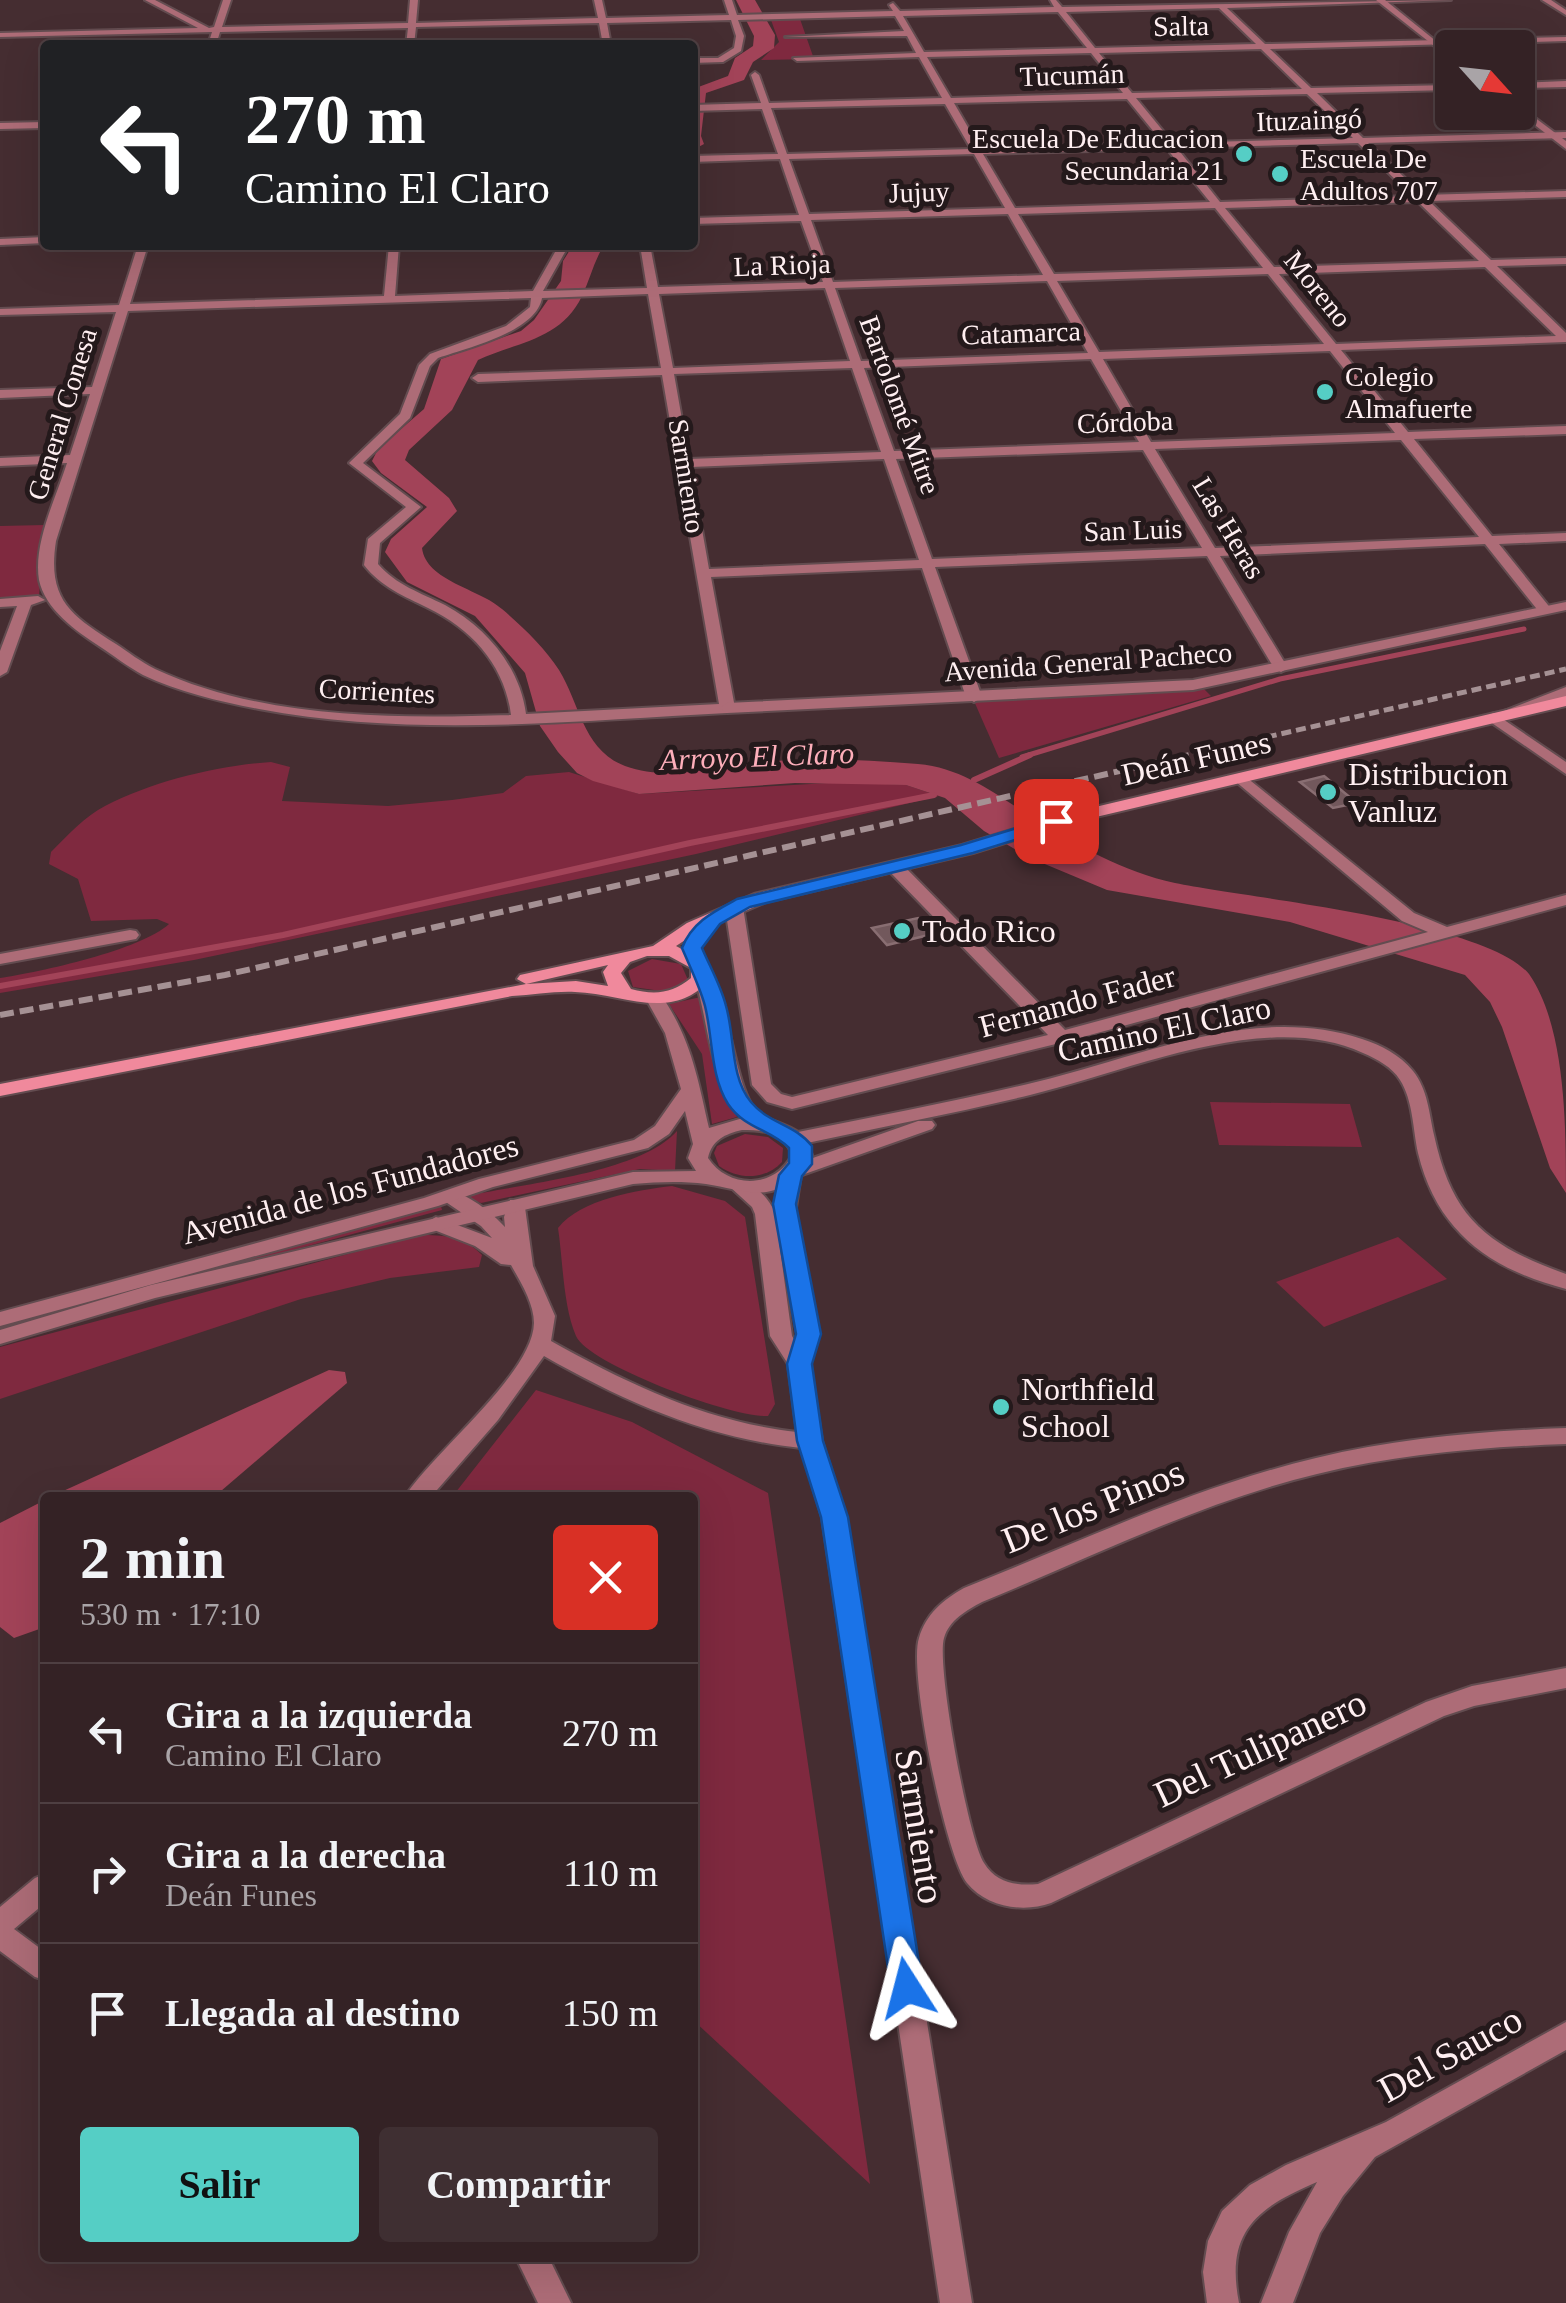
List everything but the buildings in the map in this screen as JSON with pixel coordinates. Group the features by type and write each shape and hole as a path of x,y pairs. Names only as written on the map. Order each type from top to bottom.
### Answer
{"main road":[{"name":"Deán Funes","path":"658,950 730,909 987,843 1056,821 1566,700"},
{"path":"422,1005 554,987 594,988 645,998 694,987 699,966 692,948 697,936 730,909"},
{"path":"0,1090 422,1005 635,953 658,950 699,966"},
{"path":"635,953 612,972 616,986 645,998"}],"street":[{"path":"148,0 213,29"},
{"path":"212,40 213,29 227,0"},
{"path":"410,40 414,0"},
{"path":"598,0 606,40"},
{"path":"698,61 720,60 738,49 740,36 728,0"},
{"path":"810,0 819,15"},
{"name":"Las Heras","path":"890,0 1148,446 1282,668"},
{"path":"968,0 975,11"},
{"path":"0,35 975,11 1056,5 1447,0"},
{"path":"1546,0 1566,13"},
{"path":"1381,1 1433,42"},
{"path":"1228,4 1262,46 1566,339"},
{"name":"Moreno","path":"1056,5 1545,610 1566,623"},
{"path":"789,36 910,33"},
{"name":"Salta","path":"797,58 1566,39"},
{"name":"Bartolomé Mitre","path":"755,75 974,696"},
{"path":"1535,85 1566,84"},
{"name":"Tucumán","path":"698,108 1435,88"},
{"path":"1535,122 1566,146"},
{"path":"0,126 40,125"},
{"name":"Ituzaingó","path":"698,159 1566,135"},
{"name":"Jujuy","path":"698,222 1566,194"},
{"path":"0,242 40,240"},
{"name":"General Conesa","path":"54,598 45,575 48,540 142,250"},
{"path":"389,299 394,250"},
{"path":"525,717 514,685 491,652 448,612 386,581 370,565 373,542 414,507 355,463 406,415 425,365 434,356 510,328 535,308 543,295 539,286 561,250"},
{"name":"Sarmiento","path":"647,250 727,708"},
{"name":"La Rioja","path":"0,312 1566,261"},
{"name":"Catamarca","path":"478,378 1566,339"},
{"path":"0,394 96,390"},
{"name":"Córdoba","path":"685,462 1566,430"},
{"path":"0,462 74,459"},
{"name":"San Luis","path":"703,573 1566,537"},
{"path":"0,603 54,598"},
{"name":"Corrientes","path":"54,598 80,626 118,654 179,682 315,714 430,720 727,708"},
{"path":"0,672 25,602"},
{"name":"Avenida General Pacheco","path":"727,708 1192,686 1566,606"},
{"path":"1494,718 1566,692"},
{"path":"1494,718 1566,769"},
{"path":"1241,778 1408,917 1444,932 1566,900"},
{"path":"895,867 1060,1037"},
{"name":"Fernando Fader","path":"730,909 762,1085 782,1101 804,1102 1444,932"},
{"path":"0,959 130,936"},
{"path":"645,998 682,1043 702,1142 698,1158 716,1180 739,1186 768,1185 793,1173 802,1155 795,1138 759,1124 738,1101 727,1074 716,1004 699,966"},
{"name":"Camino El Claro","path":"795,1138 1002,1096 1230,1039 1285,1032 1346,1040 1389,1060 1411,1083 1439,1194 1456,1220 1508,1260 1566,1282"},
{"name":"Avenida de los Fundadores","path":"0,1318 642,1144 662,1130 692,1086"},
{"name":"Camino El Claro","path":"793,1173 1002,1096"},
{"path":"702,1142 726,1128 759,1124"},
{"name":"Sarmiento","path":"793,1173 785,1214 808,1334 799,1364"},
{"name":"Avenida de los Fundadores","path":"0,1338 151,1292 517,1204 650,1175 716,1180"},
{"name":"Sarmiento","path":"739,1186 761,1204 765,1214 781,1336 799,1364 810,1441 834,1517 956,2303"},
{"path":"421,1492 491,1410 540,1344 545,1313 493,1226 450,1196"},
{"path":"517,1204 514,1217 522,1270"},
{"path":"436,1223 482,1241 522,1270"},
{"path":"540,1344 710,1427 810,1441"},
{"name":"De los Pinos","path":"993,1891 966,1858 928,1658 929,1634 951,1607 1212,1499 1282,1475 1420,1447 1566,1436"},
{"name":"Del Tulipanero","path":"993,1891 1021,1898 1041,1895 1435,1709 1472,1696 1566,1678"},
{"path":"0,1924 40,1890"},
{"path":"0,1935 40,1964"},
{"name":"Del Sauco","path":"1223,2303 1218,2264 1223,2242 1247,2207 1269,2191 1374,2143 1566,2035"},
{"name":"Del Sauco","path":"1277,2303 1298,2244 1324,2200 1347,2167 1374,2143"},
{"path":"534,2262 556,2303"}],"shaded area":[{"path":"736,0 755,0 775,35 774,48 753,62 744,80 706,93 701,136 704,144 698,147 698,87 728,76 735,58 753,46 754,36"},
{"path":"800,19 814,59 761,60 779,42 771,20"},
{"name":"Arroyo El Claro","path":"570,250 601,250 573,311 537,338 478,360 452,410 409,450 405,460 449,498 457,511 422,548 426,559 443,577 502,609 540,646 559,670 584,725 600,749 625,766 661,773 810,760 934,766 978,783 1083,847 1137,872 1175,883 1417,926 1504,955 1529,974 1550,1021 1561,1079 1566,1193 1550,1168 1502,1027 1490,1002 1465,975 1290,922 1107,890 1028,857 984,831 945,798 906,785 795,783 639,794 577,773 540,726 525,673 475,616 407,582 385,552 391,539 427,507 381,473 372,461 378,449 424,409 441,359 521,331 534,320 561,281 563,261"},
{"path":"45,525 39,596 0,601 0,526"},
{"path":"1204,689 1211,696 999,758 974,701"},
{"path":"271,762 290,767 282,801 388,806 452,800 503,793 526,776 569,772 639,794 846,782 906,785 939,796 696,854 194,960 0,993 0,978 114,951 169,924 157,919 91,921 78,879 49,864 51,852 83,821 105,806 165,782 207,771"},
{"path":"652,959 681,964 688,980 668,992 633,987 628,971"},
{"path":"701,997 713,1063 737,1117 712,1124 702,1054 669,1004"},
{"path":"1210,1102 1350,1104 1362,1147 1219,1145"},
{"path":"677,1131 675,1171 640,1169 481,1203 465,1196 609,1167 660,1145"},
{"path":"745,1134 768,1137 783,1148 782,1162 768,1172 752,1176 735,1174 719,1166 714,1153 717,1146"},
{"path":"672,1186 725,1201 745,1217 775,1404 768,1416 726,1409 665,1388 607,1361 576,1336 566,1297 558,1228 595,1203"},
{"path":"441,1206 442,1210 0,1329 0,1325"},
{"path":"419,1235 445,1236 468,1244 482,1255 479,1267 390,1278 301,1299 0,1399 0,1347"},
{"path":"1398,1237 1447,1279 1324,1327 1276,1282"},
{"path":"329,1370 345,1372 347,1383 220,1492 61,1492"},
{"path":"536,1390 632,1422 768,1493 870,2184 698,2025 698,1492 456,1492"},
{"path":"40,1503 40,1629 14,1638 0,1627 0,1523"}],"waterway":[{"path":"1022,757 1280,679 1524,629"},
{"path":"974,780 1030,755"},
{"path":"0,986 283,935 690,843 934,795"}],"railway":[{"path":"1179,757 1566,669"},
{"path":"0,1015 225,975 1190,755"}],"place":[{"name":"Escuela De Educacion Secundaria 21","path":"1244,154"},
{"name":"Escuela De Adultos 707","path":"1280,174"},
{"name":"Colegio Almafuerte","path":"1325,392"},
{"name":"Distribucion Vanluz","path":"1328,792"},
{"name":"Todo Rico","path":"902,931"},
{"name":"Northfield School","path":"1001,1407"}],"route":[{"path":"907,1988 834,1517 810,1441 799,1364 808,1334 784,1204 791,1175 800,1164 801,1146 786,1132 759,1124 738,1101 727,1074 716,1004 692,948 712,920 744,903 967,849 1056,821"}]}
